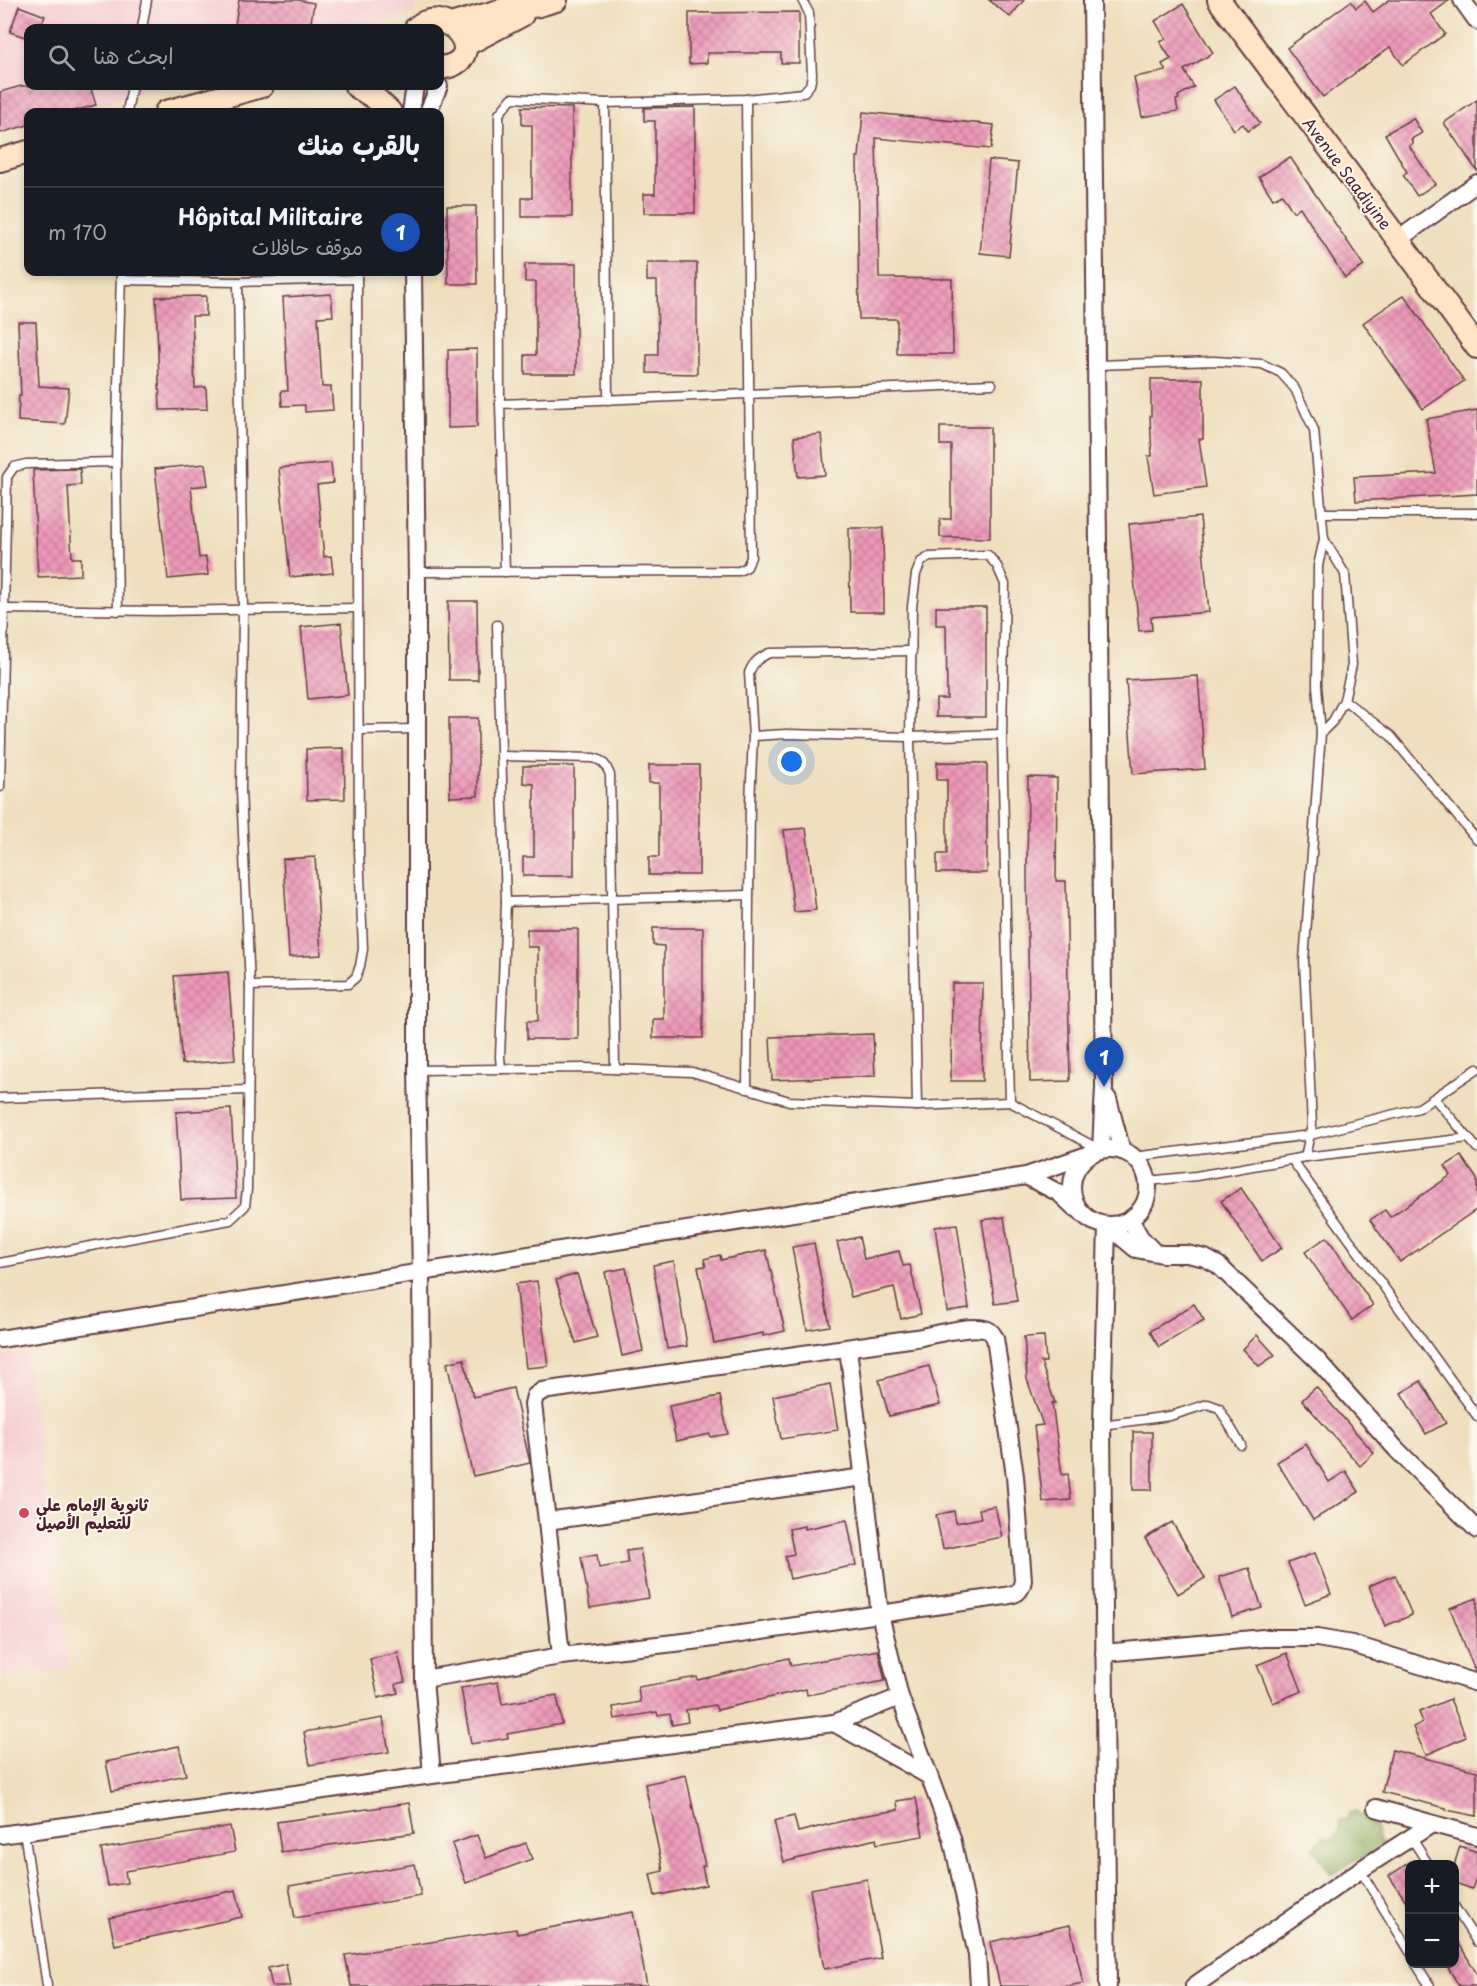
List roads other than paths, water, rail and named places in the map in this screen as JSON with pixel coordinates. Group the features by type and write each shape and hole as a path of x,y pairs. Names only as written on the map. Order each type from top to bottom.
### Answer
{"main road":[{"name":"Avenue Saadiyine","path":"1219,0 1399,239 1477,347"},
{"path":"443,15 503,10 547,2"},
{"path":"465,45 547,2"},
{"path":"443,15 463,33 465,45 459,58 444,73"},
{"path":"181,108 247,90"},
{"path":"363,90 386,108"},
{"path":"0,160 24,153"}],"street":[{"path":"1082,1214 1072,1196 1073,1177 1076,1168 1096,1152 1104,1087 1092,0"},
{"path":"1462,0 1477,21"},
{"path":"412,108 414,90"},
{"path":"429,108 436,90"},
{"path":"1399,239 1477,183"},
{"path":"413,276 417,1070 424,1679 432,1775"},
{"path":"1026,1176 1059,1192 1082,1214 1098,1224 1125,1222 1140,1211 1145,1202 1148,1181 1145,1172 1128,1154 1104,1087"},
{"path":"0,1339 1026,1176 1096,1152 1115,1149 1128,1154"},
{"path":"1133,1218 1131,1221 1134,1228 1154,1252"},
{"path":"1107,1225 1136,1249 1205,1257 1224,1270 1317,1360 1397,1450 1477,1530"},
{"path":"1107,1225 1102,1425 1108,1986"},
{"path":"424,1679 561,1656 692,1641 1018,1593 1022,1589 1023,1580 1015,1476 995,1338 992,1332 984,1329 968,1329 542,1391 535,1396 532,1404 561,1656"},
{"path":"848,1348 880,1614 900,1697 952,1838 977,1955 979,1986"},
{"path":"547,1521 864,1477"},
{"path":"1104,1653 1263,1638 1317,1638 1352,1644 1477,1683"},
{"path":"0,1835 432,1775 834,1723 900,1697"},
{"path":"834,1723 928,1776"},
{"path":"1376,1808 1477,1836"},
{"path":"1194,1986 1360,1870 1432,1824"}],"lane":[{"path":"143,24 147,0"},
{"path":"505,572 500,404 499,114 512,98 605,103 746,99 803,93 810,85 812,75 809,13 802,0"},
{"path":"128,108 131,90"},
{"path":"416,572 739,571 747,567 751,557 746,99"},
{"path":"605,103 608,399"},
{"path":"118,610 116,462 121,276 238,282 340,276"},
{"path":"250,986 348,984 356,977 363,950 359,851 357,276"},
{"path":"0,1263 230,1220 245,1206 250,986 241,790 243,610 238,282"},
{"path":"1097,365 1214,361 1262,364 1281,373 1295,389 1314,430 1324,539 1318,566 1317,686 1321,733 1304,961 1312,1125 1305,1157"},
{"path":"500,404 992,384"},
{"path":"0,788 6,483 9,472 14,467 26,464 116,462"},
{"path":"1322,513 1477,513"},
{"path":"1321,733 1333,721 1344,699 1352,665 1345,574 1324,539"},
{"path":"917,1106 910,737 916,574 921,562 929,557 988,555 997,566 1005,584 1002,734 1010,1102"},
{"path":"5,609 358,608"},
{"path":"497,625 506,902 501,1069"},
{"path":"747,1089 753,736 749,673 752,663 769,653 912,651"},
{"path":"1344,699 1391,736 1477,840"},
{"path":"359,730 417,729"},
{"path":"753,736 786,734 910,737 1002,734"},
{"path":"501,756 600,759 610,775 615,1069"},
{"path":"506,902 749,895"},
{"path":"417,1070 615,1069 692,1072 789,1101 917,1106 1010,1102 1096,1152"},
{"path":"1128,1154 1310,1135 1419,1108 1436,1099 1477,1069"},
{"path":"0,1098 248,1090"},
{"path":"1436,1099 1477,1148"},
{"path":"1148,1181 1196,1176 1305,1157 1469,1138"},
{"path":"1292,1160 1477,1416"},
{"path":"1102,1425 1170,1416 1208,1404 1219,1408 1241,1445"},
{"path":"24,1831 47,1986"},
{"path":"1410,1837 1425,1860"},
{"path":"1360,1870 1405,1944"},
{"path":"1459,1913 1477,1942"},
{"path":"1419,1968 1430,1986"}],"place":[{"name":"Hôpital Militaire","path":"1104,1087"},
{"name":"ثانوية الإمام علي للتعليم الأصيل","path":"24,1513"}]}
